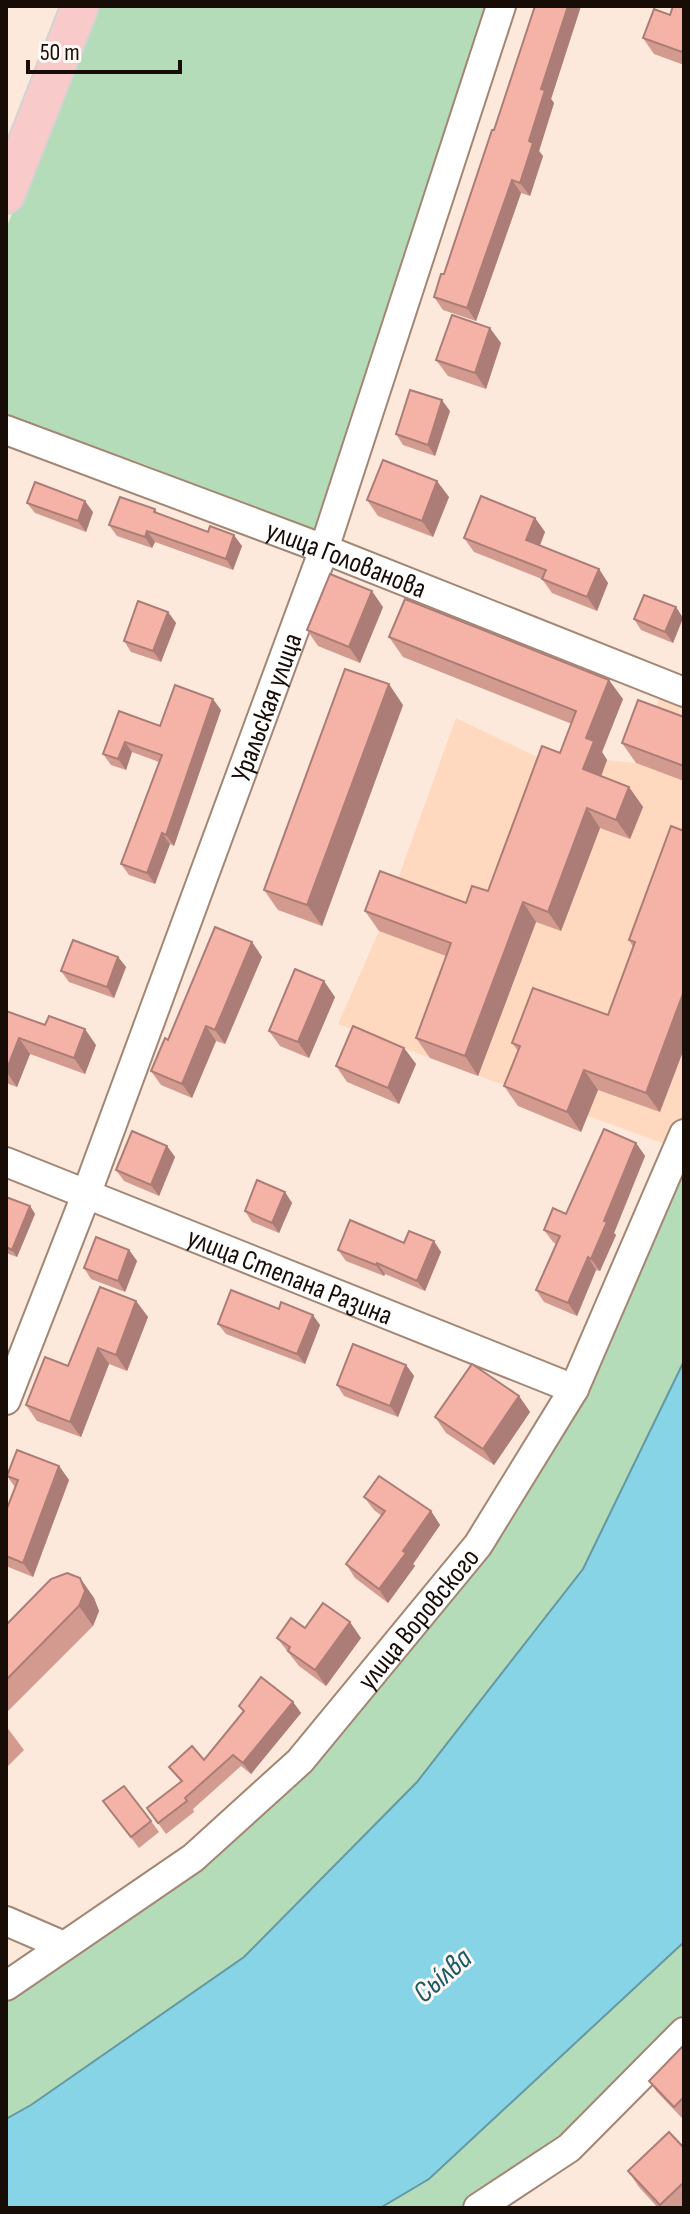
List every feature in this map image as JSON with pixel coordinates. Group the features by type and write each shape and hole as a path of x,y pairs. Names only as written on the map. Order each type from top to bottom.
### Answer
{"main road":[{"path":"6,195 80,6"}],"street":[{"name":"Уральская улица","path":"6,1400 86,1195 324,549 501,6"},
{"name":"улица Голованова","path":"6,430 324,549 684,692"},
{"name":"улица Воровского","path":"6,1986 193,1858 300,1761 478,1545 574,1389 684,1134"},
{"name":"улица Степана Разина","path":"6,1162 574,1389"},
{"path":"6,1921 64,1946"},
{"path":"478,2208 569,2148 684,2032"}],"shaded area":[{"path":"663,689 684,697 684,1114 670,1146 338,1024 379,931 456,718 556,766 582,751 607,760 636,763"}],"green space":[{"path":"92,6 489,6 320,536 146,465 6,416 6,229"},
{"path":"684,1154 684,1361 583,1569 417,1782 244,1957 31,2105 6,2119 6,1995 181,1881 467,1571"},
{"path":"684,1942 684,2019 561,2141 465,2208 380,2208 429,2179"}],"water":[{"name":"Сы́лва","path":"684,1361 684,1942 429,2179 380,2208 6,2208 6,2119 31,2105 244,1957 417,1782 583,1569"}],"building":[{"path":"535,6 568,6 541,89 545,90 520,183 512,180 467,308 434,297"},
{"path":"673,6 684,6 682,52 643,38 654,9 670,15"},
{"path":"452,315 490,328 475,373 436,360"},
{"path":"410,390 442,400 428,445 396,434"},
{"path":"383,460 437,481 422,521 367,500"},
{"path":"35,482 85,501 78,521 27,503"},
{"path":"481,496 535,518 526,540 599,569 587,597 542,579 546,570 464,538"},
{"path":"120,497 208,532 210,526 234,535 226,559 147,531 145,537 109,525"},
{"path":"330,574 372,591 349,647 307,630"},
{"path":"644,595 676,607 665,632 634,619"},
{"path":"405,599 609,680 586,738 594,741 583,769 629,787 616,820 587,808 548,912 523,902 465,1056 416,1038 451,943 365,911 380,871 466,903 472,886 488,891 542,746 560,753 576,711 389,637"},
{"path":"138,601 168,612 153,651 124,641"},
{"path":"345,669 389,684 307,905 264,890"},
{"path":"175,685 213,699 166,835 162,833 147,873 121,864 162,755 125,742 118,759 103,754 119,711 160,726"},
{"path":"638,700 684,717 684,766 622,743"},
{"path":"671,826 684,831 684,991 646,1093 584,1070 567,1112 504,1086 520,1046 512,1043 533,988 608,1015 635,942 629,940"},
{"path":"215,927 252,942 215,1030 206,1026 182,1084 151,1071 165,1038 168,1040"},
{"path":"73,940 118,957 107,987 61,971"},
{"path":"295,969 324,981 298,1042 269,1031"},
{"path":"6,1011 45,1025 49,1016 85,1029 74,1058 19,1038 6,1071"},
{"path":"353,1026 404,1048 388,1088 336,1066"},
{"path":"604,1129 636,1143 604,1221 607,1222 568,1303 536,1290 560,1236 544,1230 553,1208 566,1214"},
{"path":"132,1131 167,1146 151,1185 116,1170"},
{"path":"257,1180 285,1192 272,1223 245,1211"},
{"path":"6,1197 30,1206 12,1250 6,1247"},
{"path":"350,1220 404,1243 409,1231 434,1241 417,1281 338,1250"},
{"path":"96,1237 129,1250 118,1281 84,1268"},
{"path":"100,1287 136,1301 116,1355 98,1348 70,1422 26,1405 45,1357 68,1366"},
{"path":"231,1290 279,1309 281,1302 313,1315 297,1354 218,1324"},
{"path":"353,1344 406,1365 390,1406 337,1385"},
{"path":"472,1364 519,1396 483,1449 435,1417"},
{"path":"17,1450 59,1466 23,1563 6,1556 6,1511 18,1480 7,1476"},
{"path":"379,1476 431,1511 403,1551 406,1553 379,1589 346,1564 385,1511 364,1497"},
{"path":"67,1573 80,1578 85,1591 79,1606 6,1680 6,1625 51,1579"},
{"path":"323,1603 350,1622 315,1670 288,1651 290,1647 277,1638 291,1618 305,1628"},
{"path":"261,1677 293,1702 243,1763 233,1755 185,1798 187,1801 158,1823 147,1808 182,1781 169,1767 192,1746 204,1760 244,1711 239,1706"},
{"path":"124,1786 151,1821 131,1837 103,1801"},
{"path":"684,2045 684,2097 674,2107 649,2081"},
{"path":"669,2132 684,2148 684,2182 660,2205 628,2171"}]}
